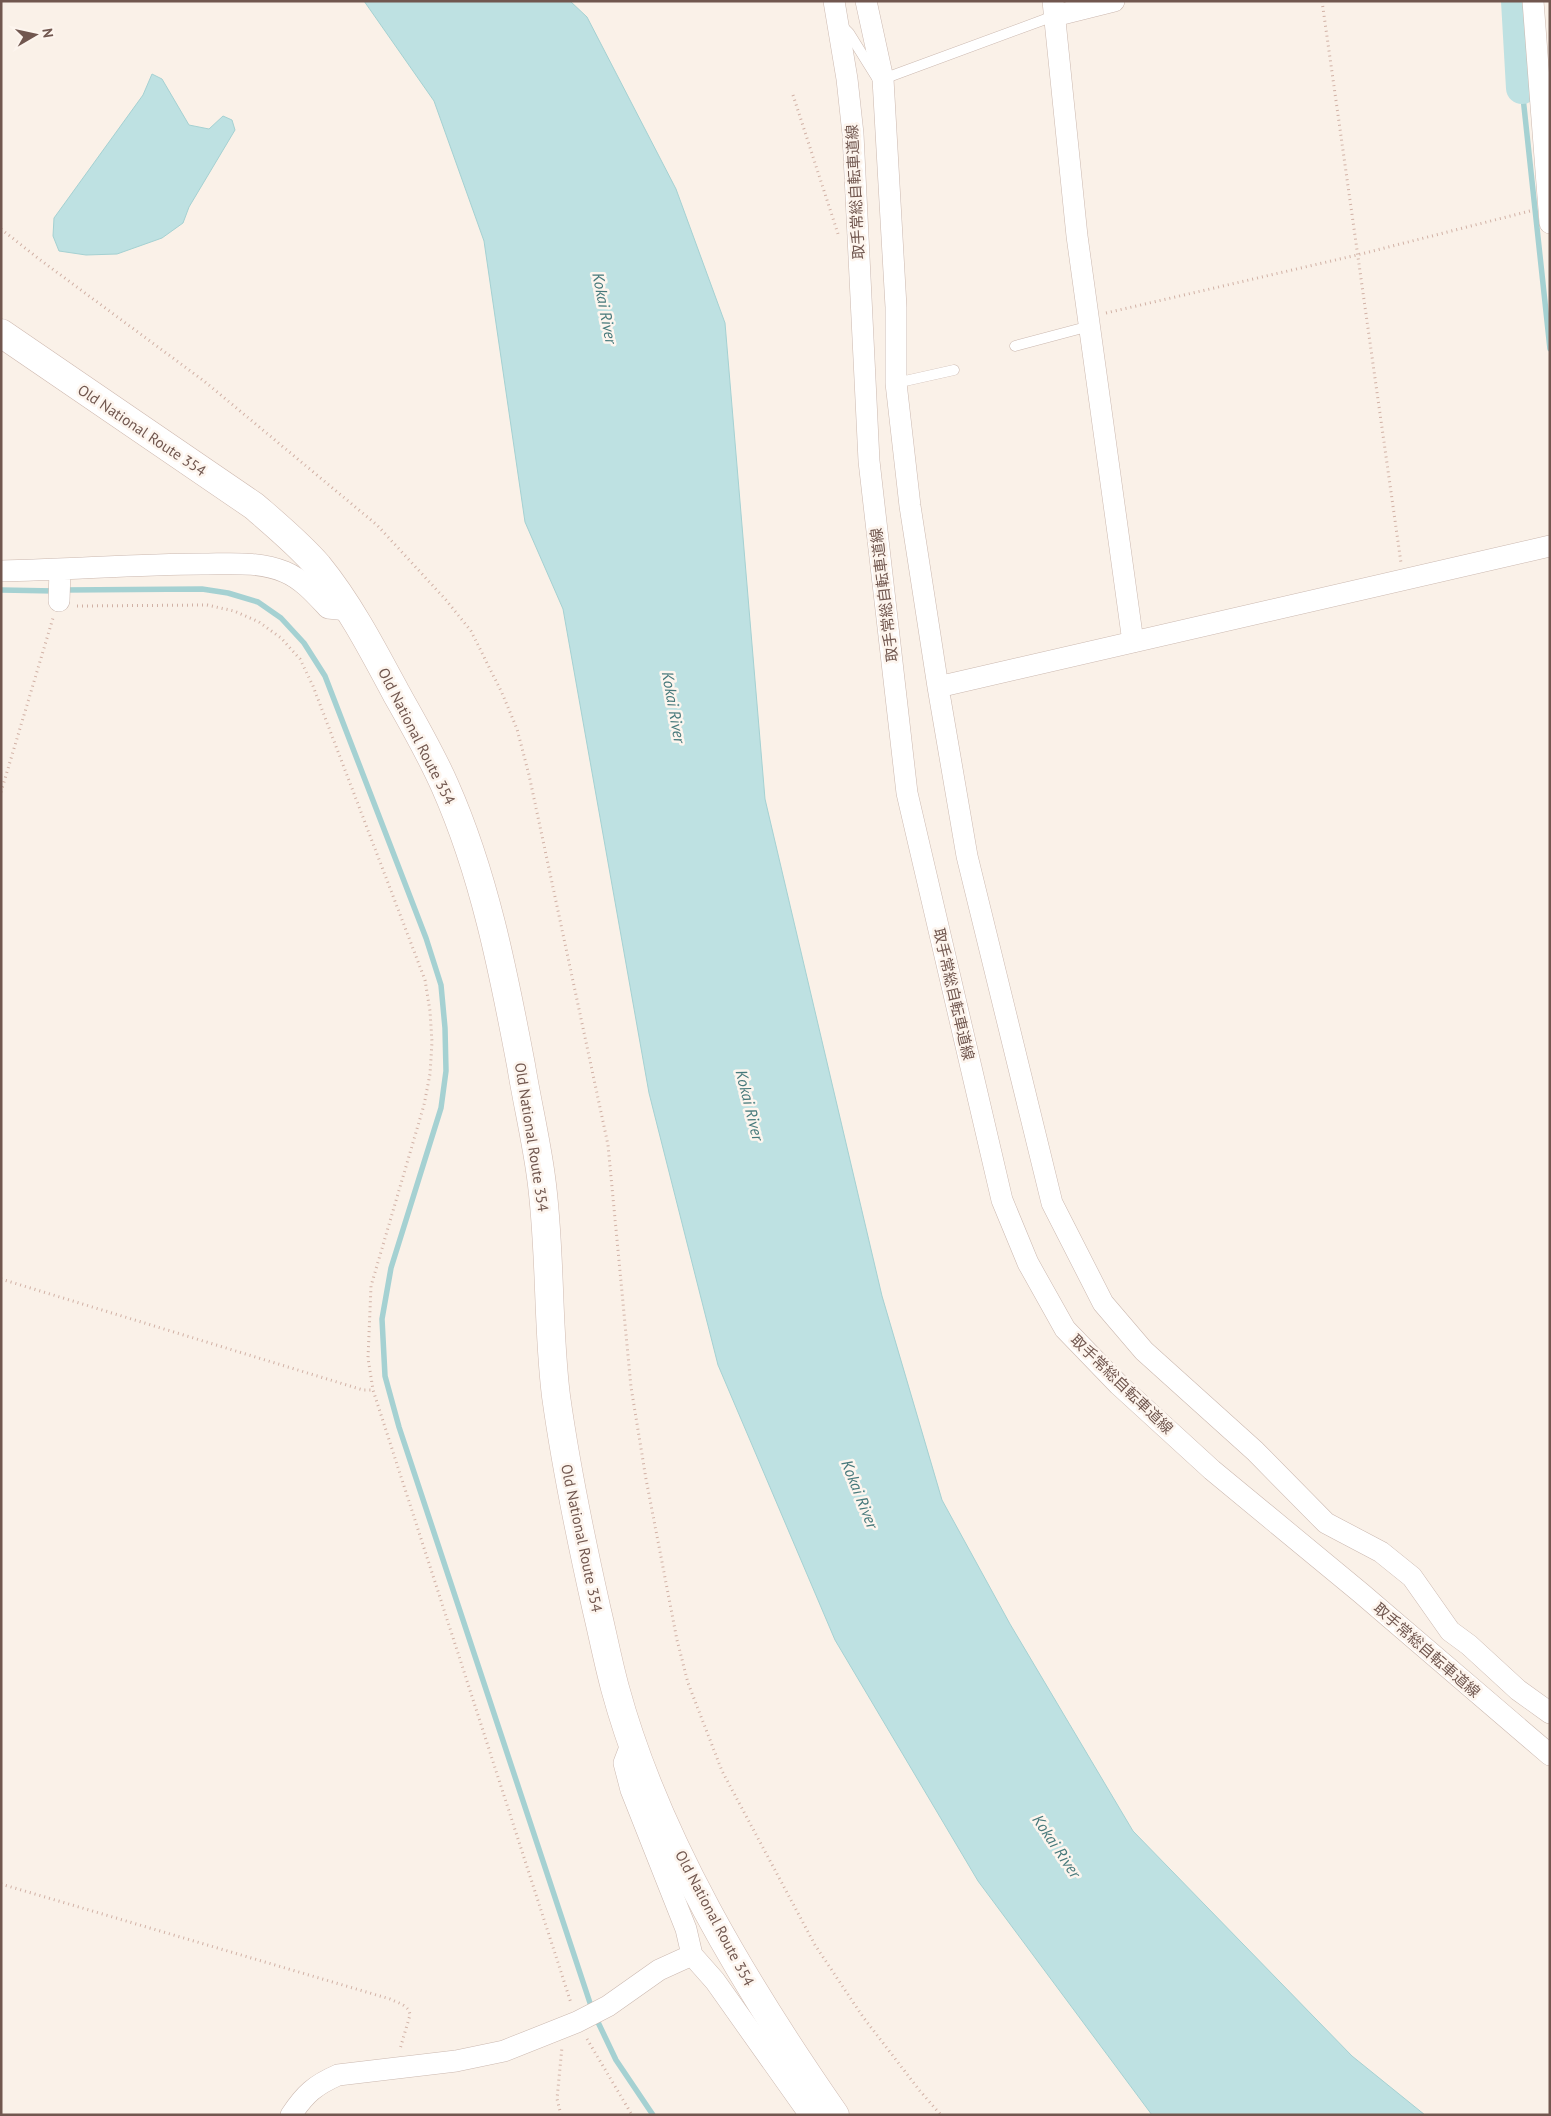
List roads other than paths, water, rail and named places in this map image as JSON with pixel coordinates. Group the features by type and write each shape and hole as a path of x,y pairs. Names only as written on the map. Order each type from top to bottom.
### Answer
{"street":[{"name":"取手常総自転車道線","path":"834,1 853,134 869,461 907,792 1002,1200 1028,1263 1065,1329 1119,1385 1212,1470 1361,1593 1550,1755"},
{"path":"866,1 883,79 896,307 896,383 910,506 938,688 968,856 1052,1203 1103,1303 1144,1351 1255,1451 1326,1524 1381,1552 1412,1577 1450,1631 1518,1690 1550,1713"},
{"path":"1114,1 1053,8 1077,236 1132,642"},
{"path":"1533,1 1549,215"},
{"name":"Old National Route 354","path":"1,333 254,506 286,533 317,566 348,610 416,728 446,787 488,911 506,986 541,1178 556,1392 568,1472 615,1688 632,1742 658,1807 725,1942 766,2012 835,2115"},
{"path":"938,688 1550,546"},
{"path":"1,571 59,590 162,564 260,564 286,572 308,587 328,608 348,610"},
{"path":"632,1742 624,1763 631,1790 686,1929 692,1955 715,1981 806,2108 814,2115"},
{"path":"291,2115 303,2098 319,2084 338,2075 483,2056 512,2048 576,2022 604,2007 659,1970 692,1955"}],"lane":[{"path":"838,24 849,33 877,78 883,79 1053,8"},
{"path":"1015,346 1089,322"},
{"path":"896,383 954,370"}],"water":[{"name":"Kokai River","path":"364,1 570,1 587,17 676,189 725,323 765,799 882,1296 942,1500 1010,1624 1133,1831 1352,2056 1425,2115 1152,2115 978,1881 835,1640 718,1365 649,1093 563,609 525,522 484,241 434,101"},
{"path":"152,74 162,79 189,125 209,129 223,116 232,120 235,130 189,207 183,223 162,238 117,254 86,255 59,251 53,236 54,218 143,95"}],"waterway":[{"path":"1517,1 1522,88"},
{"path":"1522,88 1550,349"},
{"path":"64,590 202,589 228,593 258,602 281,618 304,643 325,676 426,938 441,985 446,1071 441,1108 391,1268 382,1319 385,1376 399,1427 592,2009"},
{"path":"1,590 55,591"},
{"path":"596,2018 616,2060 653,2115"}]}
